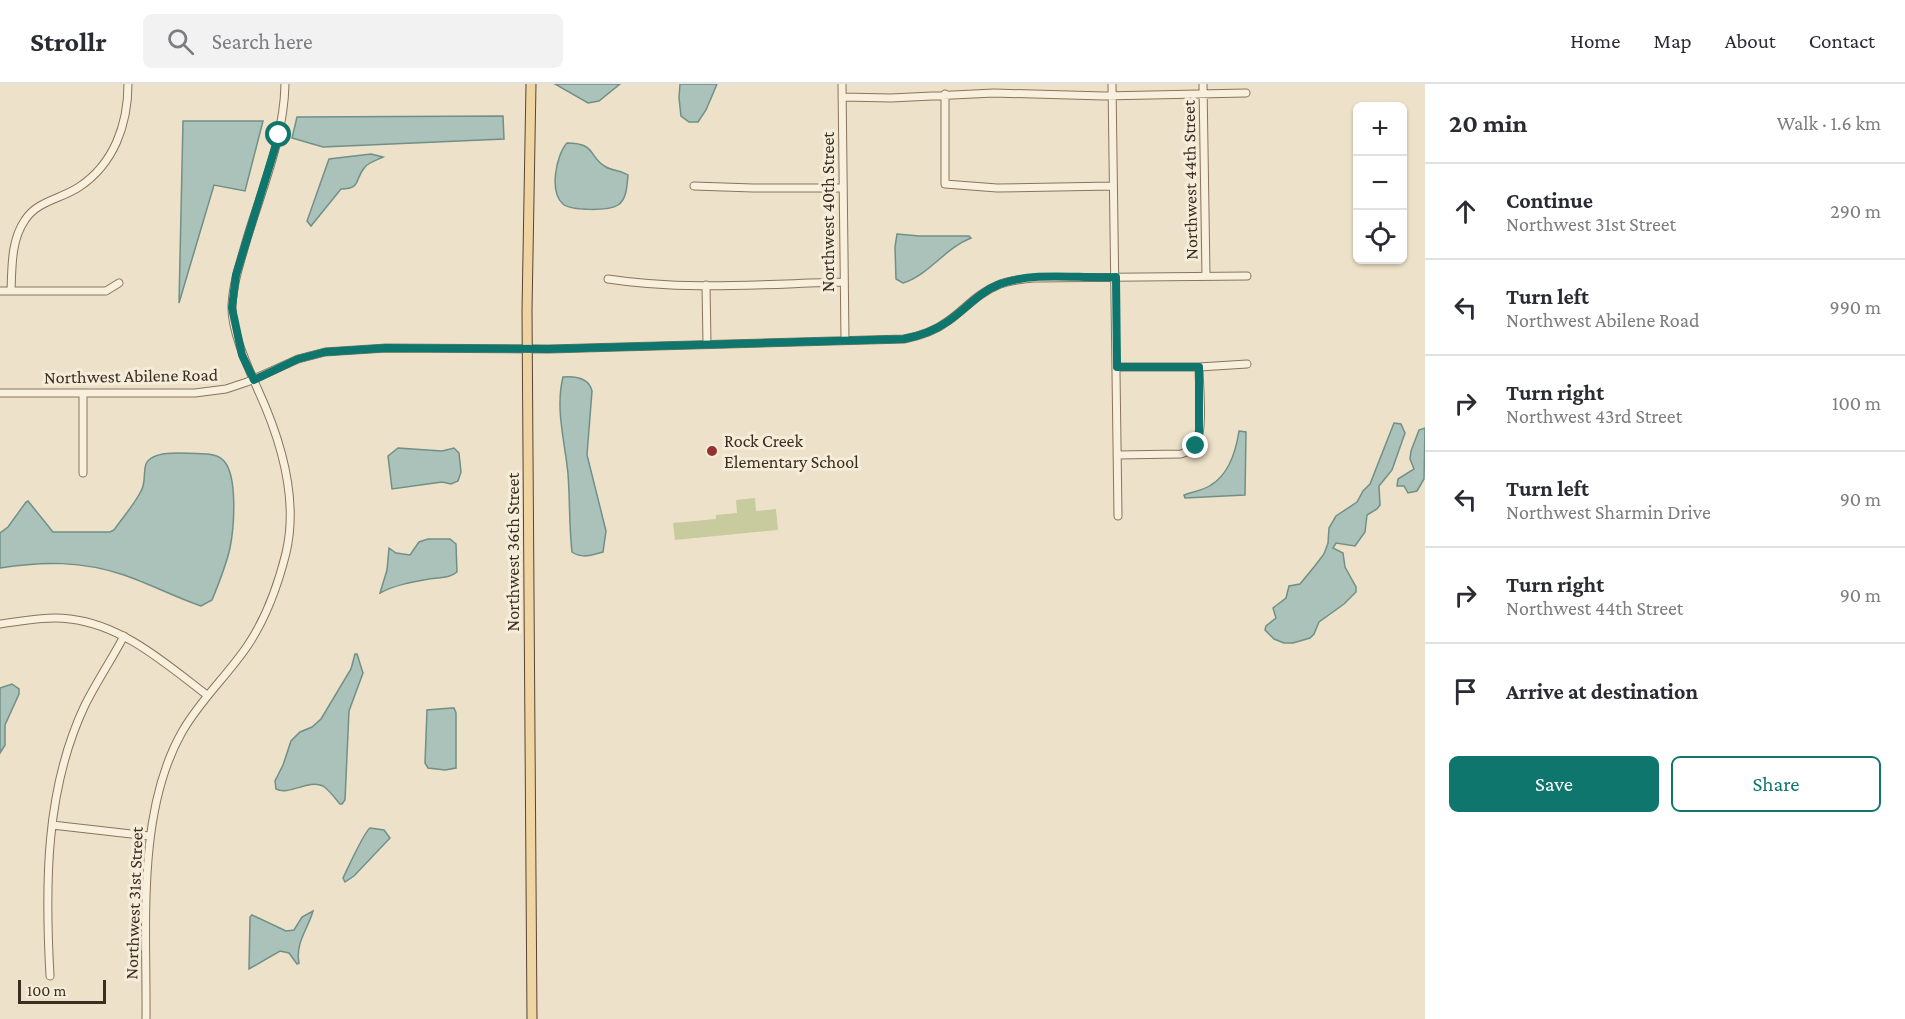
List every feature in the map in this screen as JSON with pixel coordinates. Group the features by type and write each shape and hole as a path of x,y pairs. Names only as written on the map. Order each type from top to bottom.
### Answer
{"main road":[{"name":"Northwest 36th Street","path":"531,84 527,311 532,1019"}],"street":[{"path":"11,291 13,251 22,224 42,204 79,187 95,173 114,150 124,124 128,84"},
{"name":"Northwest 31st Street","path":"146,1019 147,857 157,798 181,733 207,695 249,644 265,614 286,552 291,518 288,478 279,440 242,355 232,308 236,275 279,135 285,100 285,84"},
{"name":"Northwest 40th Street","path":"842,84 844,340"},
{"path":"1112,84 1118,516"},
{"name":"Northwest 44th Street","path":"1203,84 1206,276"},
{"path":"842,97 891,98 994,93 1112,95 1246,93"},
{"path":"945,94 945,184 997,188 1113,186"},
{"path":"694,186 843,188"},
{"name":"Northwest Abilene Road","path":"0,393 195,393 226,389 254,380 298,359 325,352 386,348 528,349 904,339 919,336 947,322 985,292 1012,281 1035,278 1247,276"},
{"path":"608,279 647,284 706,285 843,282"},
{"path":"0,291 106,291 119,283"},
{"path":"706,285 707,344"},
{"path":"1117,367 1199,367 1247,364"},
{"path":"1117,455 1181,454 1196,446 1199,434 1199,367"},
{"path":"83,393 83,473"},
{"path":"0,624 48,618 71,619 93,624 136,643 207,695"},
{"path":"50,976 49,852 57,792 75,730 86,704 124,636"},
{"path":"52,825 150,836"}],"green space":[{"path":"755,498 756,511 776,509 778,530 675,540 673,523 716,519 716,515 737,513 736,500"}],"water":[{"path":"555,84 620,84 599,101 588,103"},
{"path":"680,84 717,84 698,122 689,122 681,116"},
{"path":"503,116 504,139 323,147 292,138 297,117"},
{"path":"183,121 263,121 245,191 214,185 179,303"},
{"path":"567,143 583,145 606,167 628,175 625,196 618,205 590,209 574,208 563,204 556,191 555,183 557,164"},
{"path":"371,154 383,157 366,166 355,185 348,189 341,189 311,226 307,221 329,159"},
{"path":"897,234 969,236 971,238 953,248 921,274 903,283 896,279"},
{"path":"563,377 581,379 588,383 592,391 587,455 606,531 603,552 588,556 572,552 568,474 560,413"},
{"path":"1394,423 1401,424 1405,433 1392,470 1379,486 1380,505 1367,515 1365,532 1355,546 1336,543 1333,548 1343,553 1345,567 1356,587 1356,592 1319,622 1310,638 1293,643 1284,643 1274,639 1265,630 1266,626 1276,618 1273,608 1286,598 1289,586 1300,584 1324,554 1328,543 1329,528 1336,516 1357,502 1370,484"},
{"path":"1425,428 1424,479 1417,491 1408,493 1404,486 1397,486 1398,479 1414,469 1410,459 1411,451 1419,430"},
{"path":"1239,431 1246,432 1245,495 1185,498 1184,495 1208,487 1223,475 1234,454"},
{"path":"398,448 442,451 454,448 459,453 461,472 458,481 451,484 442,482 392,489 388,456"},
{"path":"174,453 215,455 224,461 231,479 234,503 230,548 212,600 201,606 124,575 93,567 47,563 0,568 0,533 8,527 26,502 28,501 53,532 110,532 132,506 143,488 146,464 150,459"},
{"path":"428,539 450,539 456,544 457,572 447,577 404,584 380,593 387,570 389,548 396,553 410,555 419,542"},
{"path":"355,654 357,654 363,673 349,711 345,800 340,804 323,786 317,784 281,791 276,789 275,781 291,741 300,732 312,727 321,719 351,669"},
{"path":"12,684 19,689 19,694 5,725 5,745 0,753 0,688"},
{"path":"454,708 456,713 456,768 445,770 428,768 425,763 427,710"},
{"path":"370,828 384,830 390,838 354,876 345,882 343,878"},
{"path":"313,911 300,943 299,963 297,964 289,953 280,951 249,969 250,917 252,915 286,931 294,930 302,917"}],"place":[{"name":"Rock Creek Elementary School","path":"712,451"}],"route":[{"path":"279,135 236,275 232,308 242,355 254,380 298,359 325,352 386,348 549,349 904,339 932,331 998,285 1035,278 1116,277 1117,367 1199,367 1199,434 1196,446"}]}
